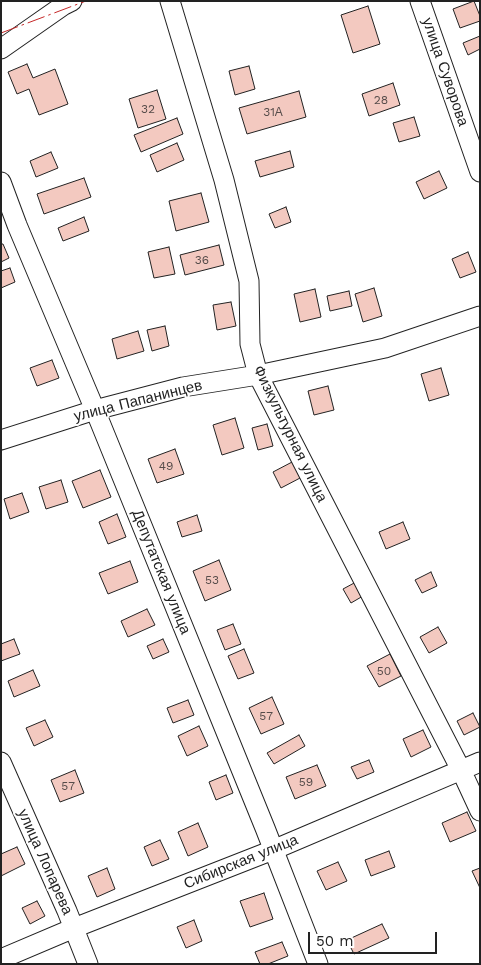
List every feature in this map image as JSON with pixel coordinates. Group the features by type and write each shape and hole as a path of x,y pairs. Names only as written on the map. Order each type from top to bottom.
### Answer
{"street":[{"path":"1,49 72,1"},
{"name":"Физкультурная улица","path":"170,1 224,180 247,272 249,281 250,344 258,375 461,770 480,812"},
{"name":"улица Суворова","path":"420,1 480,172"},
{"name":"Депутатская улица","path":"1,182 274,850 318,964"},
{"name":"улица Папанинцев","path":"1,440 95,410 183,386 258,375 385,348 480,316"},
{"name":"улица Лопарева","path":"1,762 88,964"},
{"name":"Сибирская улица","path":"1,959 74,928 274,850 480,762"}],"building":[{"path":"474,1 480,21 460,28 453,9"},
{"path":"368,6 380,44 353,53 341,15"},
{"path":"480,36 480,49 468,55 463,43"},
{"path":"27,64 33,78 55,69 68,104 39,115 29,89 17,94 8,72"},
{"path":"249,66 255,89 235,95 229,71"},
{"path":"393,83 400,105 369,116 362,94"},
{"path":"157,90 166,119 138,128 129,99"},
{"path":"299,91 306,117 247,134 239,108"},
{"path":"414,117 420,136 399,142 393,123"},
{"path":"177,118 183,134 141,152 134,135"},
{"path":"177,143 184,160 157,172 150,155"},
{"path":"290,151 294,167 260,177 255,161"},
{"path":"51,152 58,168 36,177 30,161"},
{"path":"439,171 447,188 424,199 416,182"},
{"path":"84,178 91,197 44,214 37,194"},
{"path":"201,193 209,222 176,231 169,201"},
{"path":"286,207 291,222 275,228 269,214"},
{"path":"84,217 89,231 63,241 58,228"},
{"path":"1,244 3,244 9,258 1,262"},
{"path":"219,245 224,265 185,275 180,255"},
{"path":"169,247 175,274 154,278 148,252"},
{"path":"468,252 476,272 460,278 452,259"},
{"path":"10,268 15,282 1,288 1,271"},
{"path":"374,288 382,316 363,322 355,294"},
{"path":"315,289 321,317 300,322 294,294"},
{"path":"349,291 352,306 330,311 327,296"},
{"path":"231,302 236,326 217,330 213,305"},
{"path":"165,326 169,346 152,351 147,330"},
{"path":"138,331 144,351 117,359 112,339"},
{"path":"52,360 59,378 37,386 30,368"},
{"path":"441,368 449,395 429,401 421,374"},
{"path":"328,386 334,410 314,415 308,391"},
{"path":"235,418 244,448 222,455 213,425"},
{"path":"267,424 273,446 258,450 252,428"},
{"path":"175,449 184,474 157,483 148,459"},
{"path":"294,461 302,477 281,488 273,472"},
{"path":"100,470 111,497 83,508 72,481"},
{"path":"61,480 68,502 46,509 39,487"},
{"path":"22,493 29,512 10,519 4,499"},
{"path":"117,514 126,537 108,544 99,522"},
{"path":"197,515 202,531 182,537 177,522"},
{"path":"403,522 410,539 386,549 379,532"},
{"path":"219,560 231,590 205,601 193,571"},
{"path":"130,561 138,582 108,594 99,573"},
{"path":"431,572 437,586 422,593 415,580"},
{"path":"356,582 363,596 351,603 343,589"},
{"path":"147,609 155,625 128,637 121,621"},
{"path":"233,624 241,644 225,650 217,630"},
{"path":"438,627 447,643 429,653 420,637"},
{"path":"14,639 20,654 1,661 1,644"},
{"path":"163,639 169,652 153,659 147,646"},
{"path":"244,649 254,673 238,679 228,656"},
{"path":"390,654 401,676 379,687 367,666"},
{"path":"33,670 40,686 14,697 8,681"},
{"path":"272,697 284,724 261,734 249,708"},
{"path":"188,700 194,715 173,723 167,708"},
{"path":"473,713 480,727 464,735 457,721"},
{"path":"45,720 53,737 34,746 26,728"},
{"path":"199,726 208,746 187,756 178,736"},
{"path":"423,730 431,747 411,757 403,739"},
{"path":"299,735 305,746 274,764 267,753"},
{"path":"369,760 374,772 357,779 351,767"},
{"path":"317,765 326,786 295,799 286,777"},
{"path":"75,770 84,793 60,802 51,780"},
{"path":"226,775 233,793 216,800 209,782"},
{"path":"467,812 476,831 450,842 442,823"},
{"path":"198,823 208,847 188,856 178,832"},
{"path":"160,840 169,859 152,866 144,847"},
{"path":"17,847 25,864 1,876 1,854"},
{"path":"389,851 395,867 371,876 365,860"},
{"path":"338,862 347,881 326,890 317,871"},
{"path":"107,868 115,889 97,897 88,876"},
{"path":"480,868 480,888 472,871"},
{"path":"264,893 273,919 250,927 240,901"},
{"path":"37,901 45,916 30,924 22,908"},
{"path":"194,920 202,941 186,948 177,927"},
{"path":"382,924 389,938 354,954 347,940"},
{"path":"282,942 288,956 268,964 260,964 255,952"}],"power":[{"path":"1,33 86,1"}]}
